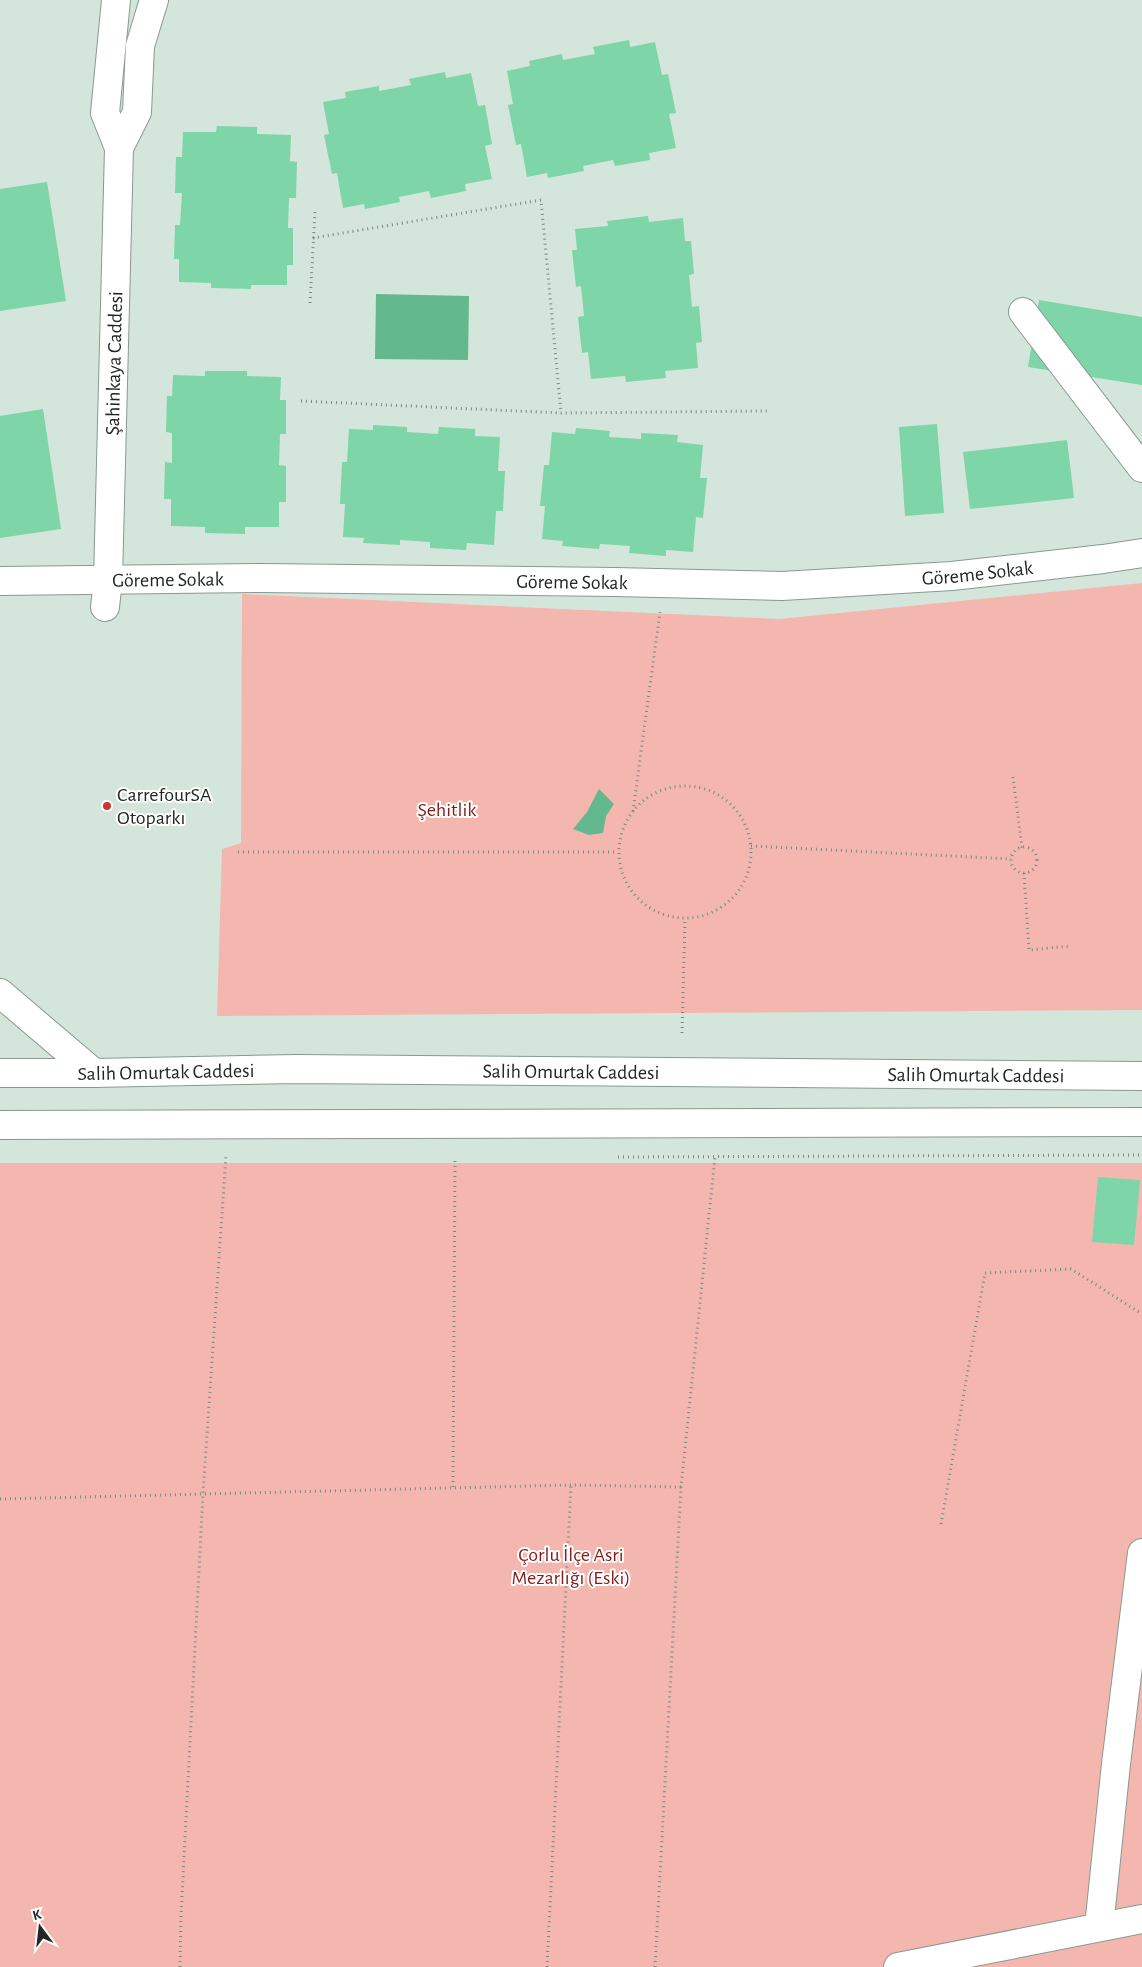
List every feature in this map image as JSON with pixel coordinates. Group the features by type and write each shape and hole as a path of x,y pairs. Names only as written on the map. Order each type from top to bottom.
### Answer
{"main road":[{"path":"116,0 105,113 119,148"},
{"path":"119,148 137,112 140,46 154,0"},
{"name":"Şahinkaya Caddesi","path":"105,607 108,580 119,148"},
{"path":"1023,312 1142,468"},
{"name":"Göreme Sokak","path":"0,581 261,578 782,586 952,576 1142,553"},
{"path":"0,993 94,1074"},
{"name":"Salih Omurtak Caddesi","path":"0,1073 94,1074 307,1069 1142,1076"},
{"path":"0,1124 1142,1122"},
{"path":"1099,1926 1116,1764 1142,1554"},
{"path":"898,1967 1142,1919"}],"path":[{"path":"313,238 541,200 561,413"},
{"path":"310,303 315,212"},
{"path":"302,401 561,413 766,411"},
{"path":"632,812 643,801 655,794 668,788 682,786 710,791 734,808 748,832 751,846 748,874 734,897 712,913 685,918 662,914 642,903 627,885 622,875 618,852 623,831 632,812 660,611"},
{"path":"1013,777 1022,848"},
{"path":"751,846 1011,859"},
{"path":"1022,848 1034,851 1037,861 1033,870 1024,873 1015,869 1011,859 1015,851 1022,848"},
{"path":"238,852 618,852"},
{"path":"1024,873 1029,950 1070,946"},
{"path":"682,1033 685,918"},
{"path":"180,1967 181,1914 203,1493 226,1156"},
{"path":"453,1487 455,1157"},
{"path":"655,1967 681,1487 715,1157"},
{"path":"941,1524 985,1272 1071,1269 1142,1314"},
{"path":"0,1499 453,1487 571,1485 681,1487"},
{"path":"547,1967 571,1485"}],"green space":[{"name":"Şehitlik","path":"1142,583 1142,1010 217,1016 222,849 241,843 242,594 779,619"},
{"name":"Çorlu İlçe Asri Mezarlığı (Eski)","path":"0,1163 1142,1163 1142,1967 0,1967"}],"shaded area":[{"path":"376,294 469,296 468,360 375,359"},
{"path":"599,789 614,804 606,816 603,833 589,835 573,829 587,812"}],"building":[{"path":"629,40 630,47 655,42 662,75 668,74 676,113 669,114 676,148 649,153 650,160 615,166 613,160 583,166 584,171 548,178 547,173 527,177 521,144 516,145 508,105 513,104 507,71 530,66 529,61 562,54 563,60 595,54 593,47"},
{"path":"445,72 446,78 471,73 478,106 485,105 492,144 485,146 492,179 465,184 466,191 431,198 429,191 399,197 400,202 365,209 364,204 343,208 337,173 332,174 324,135 329,134 323,102 346,98 345,92 379,86 379,91 411,85 409,79"},
{"path":"217,126 257,127 257,134 291,135 290,161 297,162 296,198 289,198 288,228 293,228 293,265 287,265 287,285 251,285 251,289 211,288 211,283 179,282 179,259 174,259 175,225 180,225 182,193 175,193 176,157 182,157 183,132 216,132"},
{"path":"47,182 66,301 0,311 0,189"},
{"path":"648,216 649,222 683,218 685,241 691,241 694,274 689,275 692,307 699,306 702,342 696,343 698,368 665,371 666,378 626,382 625,376 591,379 588,352 582,353 578,317 584,316 581,286 576,287 572,250 577,250 575,229 608,226 607,221"},
{"path":"1039,300 1142,317 1142,385 1028,367"},
{"path":"205,371 247,371 247,376 281,377 280,400 286,400 286,434 280,434 279,465 286,466 286,502 279,502 279,527 245,527 245,534 205,533 205,527 171,526 171,499 164,499 165,462 172,463 172,433 166,432 167,396 172,396 173,375 205,376"},
{"path":"43,409 61,529 0,538 0,416"},
{"path":"937,424 944,513 905,516 899,427"},
{"path":"373,425 407,427 407,432 438,434 439,427 475,429 475,436 500,437 498,471 505,471 503,511 496,511 494,545 467,543 466,550 430,548 430,542 400,540 400,545 363,543 364,538 343,537 345,504 340,504 342,462 347,462 349,429 373,430"},
{"path":"576,428 610,431 609,437 641,439 641,433 678,435 677,442 703,445 700,478 707,478 703,518 696,517 693,552 666,550 666,556 629,553 630,546 600,544 599,549 562,546 563,541 542,539 545,506 540,506 544,465 549,465 552,432 575,434"},
{"path":"1067,440 1074,498 970,509 963,452"},
{"path":"1098,1177 1140,1180 1134,1245 1092,1242"}],"place":[{"name":"CarrefourSA Otoparkı","path":"107,806"}]}
